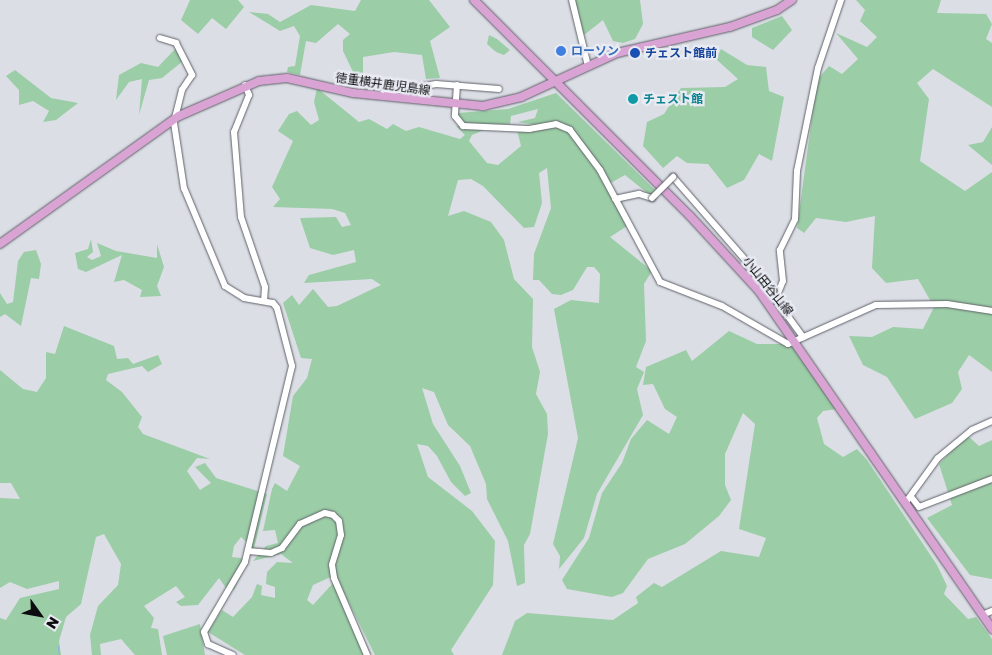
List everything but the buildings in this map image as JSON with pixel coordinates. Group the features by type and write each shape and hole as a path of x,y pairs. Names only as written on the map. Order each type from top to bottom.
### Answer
{"main road":[{"name":"小山田谷山線","path":"474,0 557,80 721,247 799,338 909,500 992,629"},
{"name":"徳重横井鹿児島線","path":"0,244 179,116 245,86 279,78 353,93 383,93 455,106 506,102 617,53 754,19 792,0"}],"street":[{"path":"572,0 588,66"},
{"path":"776,298 783,280 780,250 795,219 797,171 818,68 841,0"},
{"path":"160,38 176,43 191,71 175,132 181,178 223,282 244,298 264,301 277,308 292,366 248,551 240,574 204,632 208,644 232,655"},
{"path":"457,84 456,122 463,126 529,130 556,124 570,130 615,199 660,282 722,306 788,344 876,305 947,304 992,311"},
{"path":"383,93 457,84 499,89"},
{"path":"245,86 249,95 234,132 242,217 265,287 264,301"},
{"path":"615,199 639,194 652,198 673,177 776,298 799,338"},
{"path":"992,421 972,430 938,458 909,500 919,507 992,479"},
{"path":"248,551 272,553 282,548 300,524 325,513 333,515 339,521 341,534 332,565 334,578 367,655"},
{"path":"982,615 992,611"}],"green space":[{"path":"190,0 238,0 244,7 226,29 212,18 198,34 181,20"},
{"path":"361,0 429,0 450,27 430,41 440,78 426,79 422,55 394,52 363,57 363,76 355,76 343,51 343,40 350,34 338,24 316,43 306,41 300,75 287,72 288,67 295,66 300,36 294,26 280,31 249,12 268,14 280,22 311,5 355,11"},
{"path":"574,0 640,0 643,24 635,39 623,43 613,41 603,20 584,35 577,22"},
{"path":"856,0 941,0 937,13 986,14 992,24 986,39 992,43 992,107 933,69 917,83 929,99 920,161 965,191 992,172 992,372 969,355 958,372 962,389 952,403 915,419 887,377 863,365 849,336 872,337 893,327 923,329 934,307 918,279 886,283 872,268 875,216 846,222 816,218 804,233 797,228 817,80 829,66 842,74 858,59 836,33 867,47 877,37 860,21 865,10"},
{"path":"782,16 792,30 773,50 752,37 752,28"},
{"path":"489,35 510,50 504,55 496,52 487,44"},
{"path":"177,47 183,61 162,78 149,80 139,115 142,79 129,82 116,100 119,75 141,63 158,67"},
{"path":"721,49 747,65 766,67 769,91 784,97 772,161 759,154 744,180 727,188 708,164 687,163 677,156 663,168 643,146 647,122 664,114 681,88 725,87 738,79 716,59"},
{"path":"15,70 51,98 78,103 56,120 43,122 49,111 33,101 19,105 19,90 6,76"},
{"path":"317,88 359,122 369,119 387,129 393,124 406,131 419,127 460,139 465,135 456,126 491,127 472,135 469,141 487,163 498,165 521,146 516,126 535,125 518,122 535,118 538,109 511,116 510,124 467,125 460,122 458,113 508,109 556,93 656,191 651,196 625,175 607,185 627,226 610,237 652,271 644,284 646,341 636,367 644,372 637,389 643,415 597,494 584,538 559,569 560,556 553,544 578,438 554,309 571,300 599,303 600,274 594,267 587,267 573,290 561,295 552,294 539,280 533,280 534,254 551,208 547,168 539,173 542,203 534,227 524,228 483,186 471,179 458,180 448,216 464,211 491,222 504,240 514,279 533,299 532,347 540,372 536,394 547,414 548,434 530,534 524,545 525,583 517,586 508,541 487,499 486,484 470,446 448,425 434,392 422,388 433,424 460,466 471,493 465,496 451,482 437,456 428,446 417,444 428,477 472,511 495,541 493,585 451,650 454,655 375,655 335,575 313,585 307,600 313,605 334,582 364,655 245,655 208,632 222,610 233,617 252,597 257,584 262,586 261,595 275,598 275,587 266,584 267,572 277,562 293,563 281,554 253,561 266,546 278,543 275,530 263,531 272,489 275,483 287,491 300,466 283,456 293,396 307,378 312,359 301,358 283,303 292,295 299,305 313,289 328,307 337,306 381,285 372,279 304,283 309,275 356,262 354,250 333,255 310,248 300,218 336,217 342,227 351,225 345,213 332,209 273,207 280,199 272,187 293,141 278,131 289,114 297,111 311,125 319,120 314,102"},
{"path":"992,127 992,165 968,145 983,142"},
{"path":"91,239 93,252 87,257 92,260 101,256 97,243 116,251 157,258 157,244 164,267 157,286 161,296 140,297 142,290 124,280 114,282 122,255 86,272 78,269 75,253 88,249"},
{"path":"36,250 41,264 39,279 31,278 21,326 5,314 0,317 0,293 7,304 13,302 18,261 24,252"},
{"path":"64,326 114,346 117,359 128,358 133,364 158,355 162,364 148,372 142,366 108,374 106,380 122,392 142,417 138,427 143,434 210,459 197,458 187,471 200,490 211,483 195,467 205,463 216,478 267,494 254,549 241,537 234,546 232,557 249,559 234,590 226,588 219,578 198,605 181,606 176,602 185,597 176,586 144,606 154,618 151,628 158,629 162,655 135,655 121,639 100,644 101,655 92,655 90,635 98,606 118,585 121,564 104,534 96,537 81,604 66,617 59,641 61,655 0,655 0,618 6,620 20,598 59,589 59,581 27,589 10,582 0,588 0,498 20,499 11,483 0,483 0,370 23,389 37,392 46,378 46,352 55,354"},
{"path":"729,331 757,344 792,344 837,409 823,411 817,418 824,444 843,457 857,449 867,460 937,565 947,586 944,594 968,619 976,617 992,639 992,655 502,655 515,621 527,613 613,620 638,603 636,597 654,583 662,587 721,551 759,557 766,538 739,529 755,424 743,413 725,454 725,485 731,500 719,516 685,544 648,559 623,593 612,597 567,589 562,580 589,538 602,493 622,463 631,439 647,420 669,434 677,417 665,409 653,384 643,385 646,367 686,350 692,361"},
{"path":"967,435 979,446 992,440 992,579 970,575 927,518 952,505 939,464"},
{"path":"200,624 205,655 167,655 163,636"}],"waterway":[{"path":"58,646 59,655"}],"place":[{"name":"ローソン","path":"561,51"},
{"name":"チェスト館前","path":"635,53"},
{"name":"チェスト館","path":"633,99"}]}
